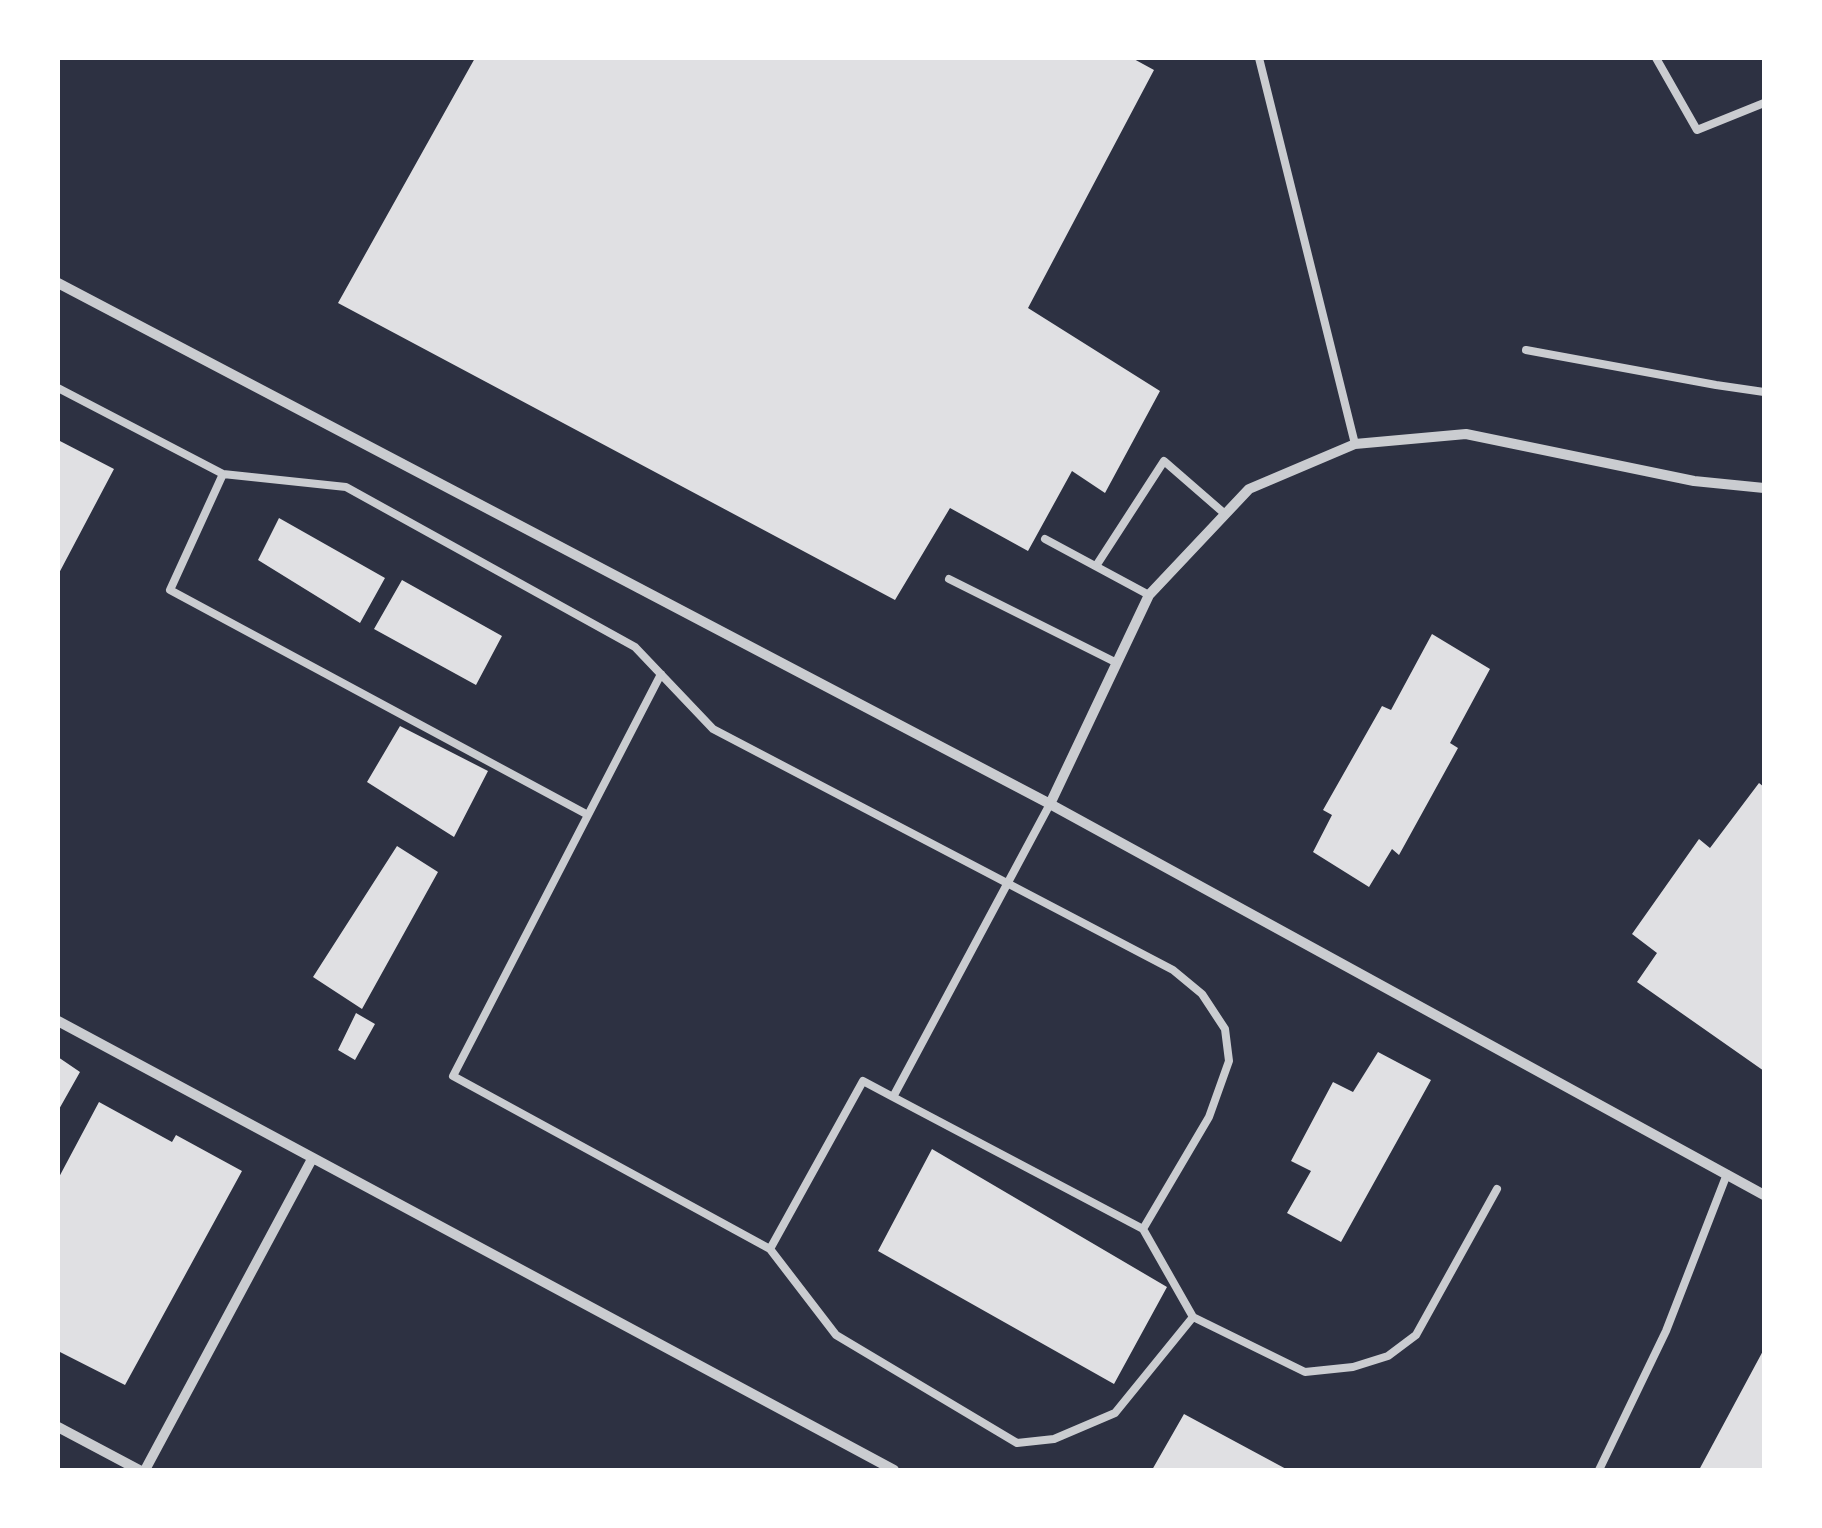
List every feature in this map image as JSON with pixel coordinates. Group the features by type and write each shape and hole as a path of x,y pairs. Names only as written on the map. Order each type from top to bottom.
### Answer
{"street":[{"path":"58,283 1050,804 1764,1195"},
{"path":"1050,804 1149,595 1249,489 1355,444 1466,434 1694,481 1764,488"},
{"path":"58,1022 894,1470"},
{"path":"58,1427 142,1470 312,1159"}],"lane":[{"path":"1260,58 1355,444"},
{"path":"1656,58 1697,130 1764,103"},
{"path":"1526,350 1764,392"},
{"path":"58,388 223,474 346,486 636,647 713,729 1173,970 1202,994 1225,1029 1229,1060 1209,1117 1143,1229"},
{"path":"1096,566 1164,461 1226,514"},
{"path":"223,474 170,590 588,815"},
{"path":"1046,539 1149,595"},
{"path":"948,579 1116,663"},
{"path":"661,674 453,1076 770,1249 836,1335 1017,1443 1054,1440 1115,1413 1193,1317"},
{"path":"893,1096 1050,804"},
{"path":"770,1249 863,1081 1143,1229 1193,1317 1305,1372 1353,1367 1388,1356 1416,1335 1497,1189"},
{"path":"1599,1470 1666,1331 1726,1174"}],"building":[{"path":"475,58 1132,58 1154,70 1028,308 1160,391 1105,493 1072,471 1028,551 950,508 895,600 338,303"},
{"path":"58,440 114,469 58,575"},
{"path":"279,518 385,578 360,623 258,560"},
{"path":"402,580 502,636 476,685 374,629"},
{"path":"1432,634 1490,669 1450,743 1458,748 1399,855 1392,849 1369,887 1313,852 1332,815 1323,810 1382,706 1391,710"},
{"path":"400,726 488,771 454,837 367,782"},
{"path":"1759,783 1764,787 1764,1071 1637,982 1657,953 1632,934 1699,839 1710,848"},
{"path":"397,846 438,872 362,1009 313,977"},
{"path":"356,1013 375,1024 355,1060 338,1050"},
{"path":"1378,1052 1431,1080 1341,1242 1287,1213 1311,1171 1291,1161 1333,1082 1353,1092"},
{"path":"58,1057 80,1072 58,1111"},
{"path":"99,1102 172,1142 176,1135 242,1171 125,1385 58,1351 58,1179"},
{"path":"932,1149 1167,1287 1114,1384 878,1251"},
{"path":"1764,1349 1764,1470 1699,1470"},
{"path":"1184,1414 1288,1470 1152,1470"}]}
